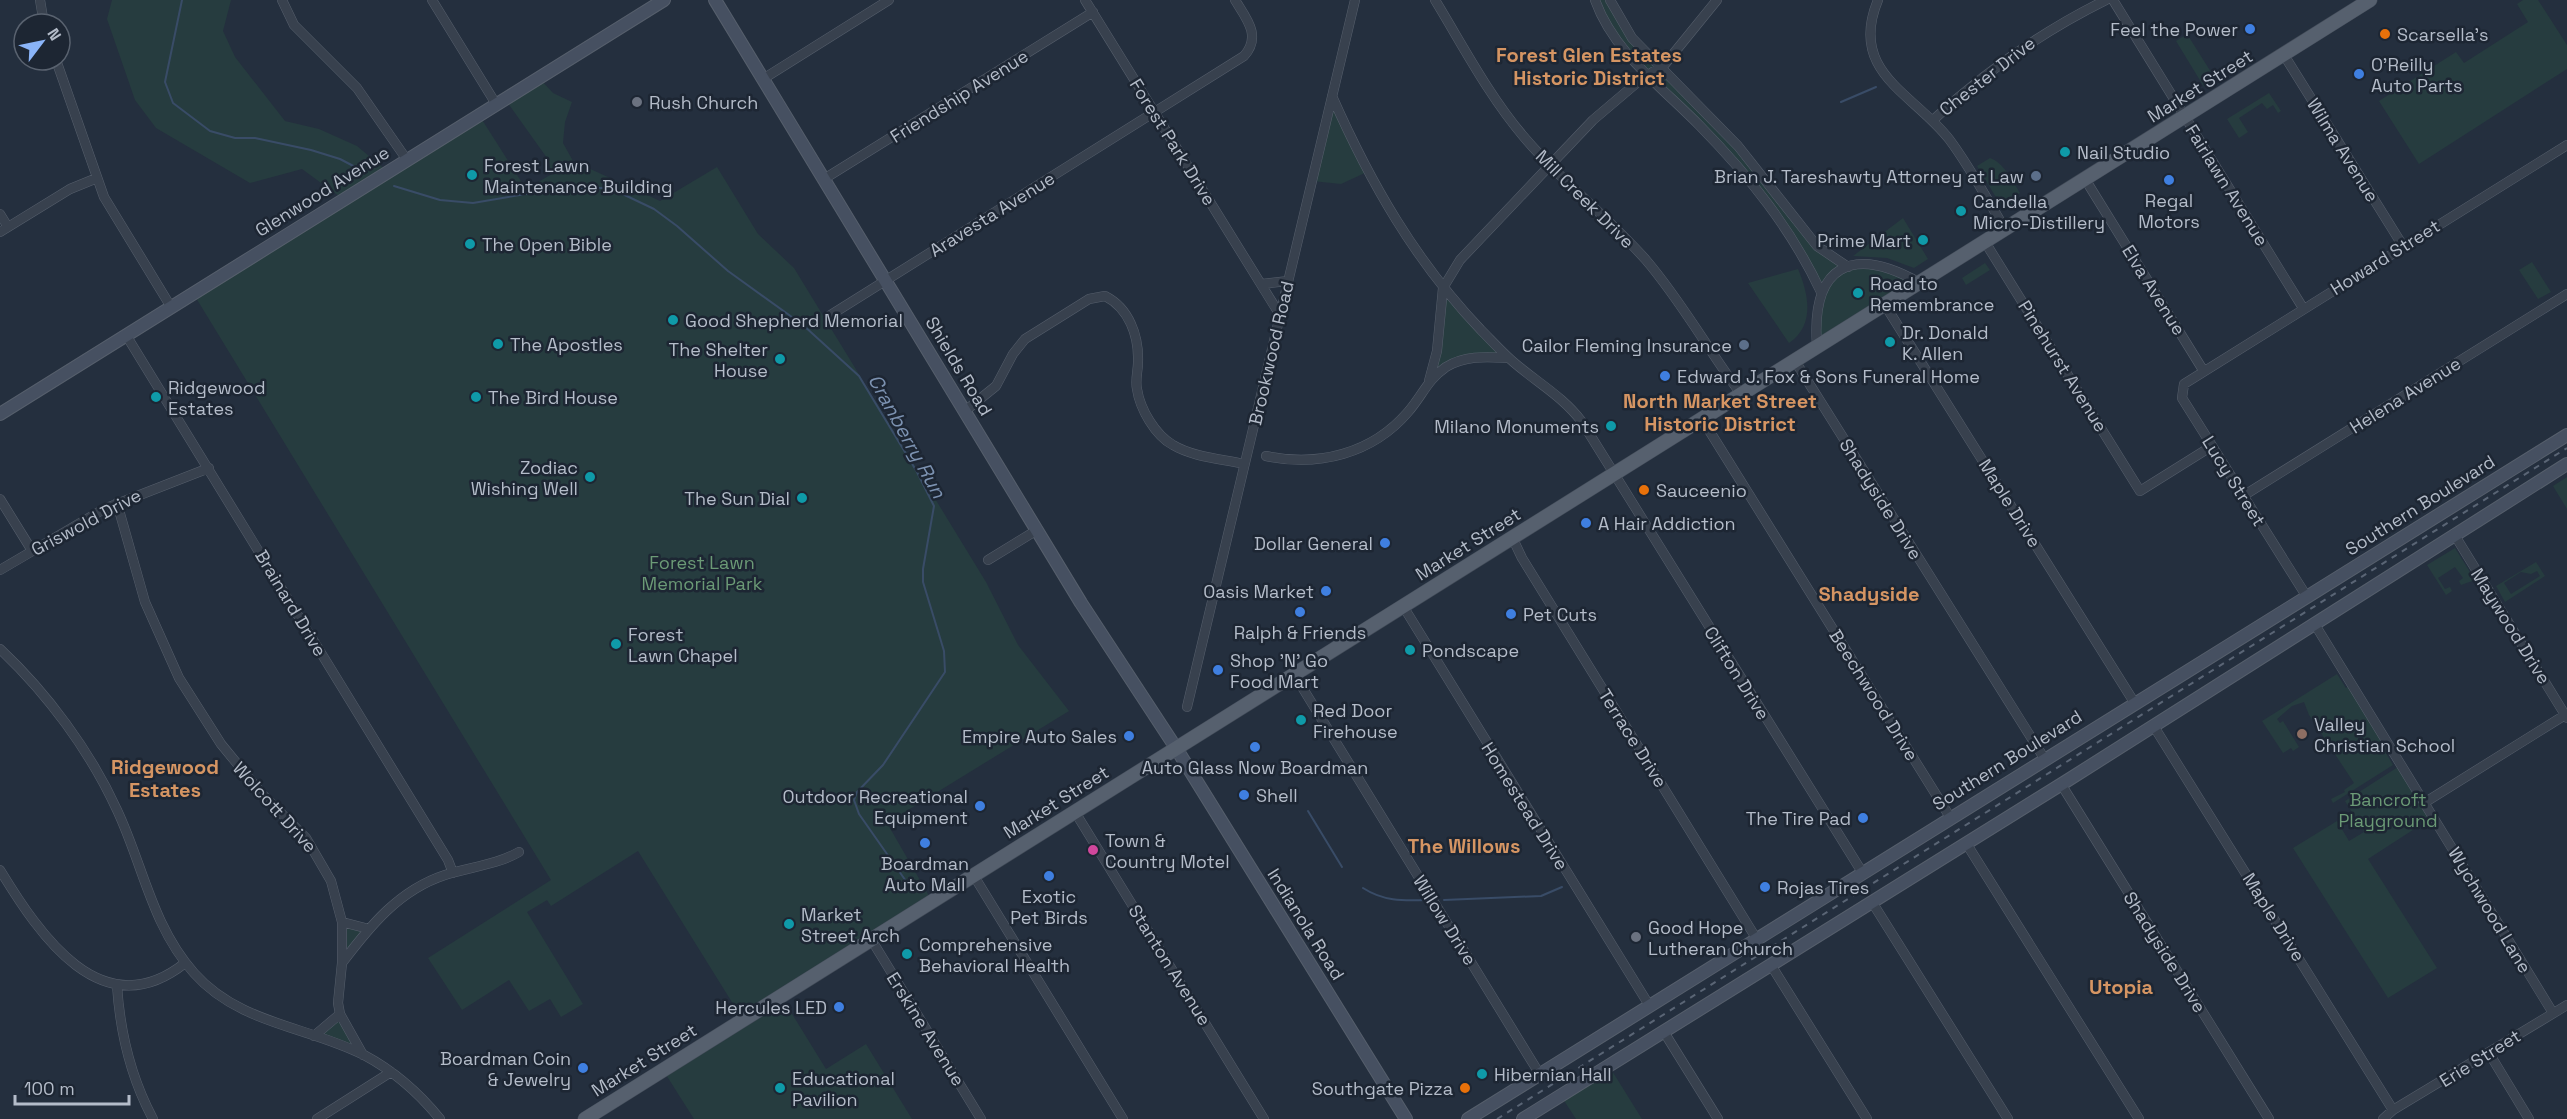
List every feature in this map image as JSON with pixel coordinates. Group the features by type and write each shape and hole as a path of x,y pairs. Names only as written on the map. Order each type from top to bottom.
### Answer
{"main road":[{"name":"Market Street","path":"585,1119 2370,0"}],"street":[{"path":"282,0 294,25 357,88 375,110 407,160"},
{"path":"432,0 496,104"},
{"name":"Glenwood Avenue","path":"0,414 664,0"},
{"name":"Shields Road","path":"716,0 1081,603 1176,748"},
{"path":"763,79 889,0"},
{"name":"Forest Park Drive","path":"1085,0 1280,315"},
{"name":"Aravesta Avenue","path":"828,316 1249,51 1253,39 1251,28 1235,0"},
{"name":"Brookwood Road","path":"1187,706 1354,0"},
{"name":"Mill Creek Drive","path":"1435,0 1500,106 1524,137 1613,224 1647,261 1689,316 1741,394"},
{"path":"1595,0 1621,46 1748,178 1794,239 1821,292"},
{"path":"1610,0 1632,38 1759,170 1817,246 1848,267"},
{"path":"1429,381 1437,351 1443,288 1474,243 1593,120 1660,67 1717,0"},
{"path":"1878,0 1871,28 1877,62 1896,90 1933,120 1960,155 2006,229"},
{"name":"Chester Drive","path":"1933,120 1970,86 2014,51 2106,0"},
{"name":"Fairlawn Avenue","path":"2113,0 2303,308"},
{"name":"Friendship Avenue","path":"824,179 1093,12"},
{"name":"Wilma Avenue","path":"2284,55 2403,246"},
{"path":"61,72 97,178 114,214 171,307"},
{"name":"Clifton Drive","path":"1332,96 1384,204 1443,288 1509,358 1577,416 1862,872"},
{"name":"Howard Street","path":"2203,370 2567,145"},
{"path":"1748,178 1759,170"},
{"path":"0,214 4,229 70,189 97,178"},
{"name":"Elva Avenue","path":"2085,179 2203,370"},
{"name":"Pinehurst Avenue","path":"1985,242 2140,491 2212,446"},
{"path":"1817,346 1816,327 1821,292 1833,276 1848,267 1864,263 1884,265 1920,282"},
{"path":"1262,284 1288,281"},
{"name":"Helena Avenue","path":"2243,496 2567,294"},
{"path":"965,411 996,386 1013,354 1026,339 1089,299 1105,296 1123,310 1134,331 1138,352 1136,383 1139,399 1158,432 1178,448 1244,465"},
{"name":"Maple Drive","path":"1885,305 2134,702"},
{"name":"Brainard Drive","path":"126,335 209,468 453,873"},
{"path":"1266,456 1290,460 1315,460 1342,455 1366,446 1407,414 1429,381 1447,367 1464,360 1481,357 1509,358"},
{"name":"Shadyside Drive","path":"1795,361 2044,758"},
{"name":"Lucy Street","path":"2203,370 2186,381 2181,395 2307,597"},
{"name":"Beechwood Drive","path":"1702,419 1950,817"},
{"name":"Southern Boulevard","path":"1467,1119 2169,680 2567,435"},
{"path":"1523,1119 2061,784 2567,464"},
{"name":"Griswold Drive","path":"0,570 32,549 117,503 209,468"},
{"path":"0,499 32,549"},
{"name":"Wolcott Drive","path":"117,503 145,602 179,678 236,764 314,848 331,881 342,922 340,1014 363,1055"},
{"path":"988,560 1037,530"},
{"name":"Maywood Drive","path":"2454,534 2566,716"},
{"name":"Terrace Drive","path":"1512,537 1522,558 1756,938"},
{"name":"Homestead Drive","path":"1403,606 1649,1005"},
{"name":"Wychwood Lane","path":"2314,623 2553,1013"},
{"path":"0,649 53,708 104,786 126,831 156,913 186,963 206,985 233,1005 257,1017 363,1055 391,1072 418,1094 440,1119"},
{"name":"Willow Drive","path":"1294,674 1539,1073"},
{"path":"2424,803 2566,716"},
{"name":"Maple Drive","path":"2153,725 2393,1110"},
{"name":"Indianola Road","path":"1176,748 1406,1119"},
{"name":"Shadyside Drive","path":"2061,784 2269,1119"},
{"name":"Stanton Avenue","path":"1075,812 1264,1119"},
{"path":"1966,843 2139,1119"},
{"path":"342,963 369,929 408,894 453,873 500,861 519,852"},
{"path":"0,870 47,940 92,976 117,985 158,979 186,963"},
{"path":"974,876 1123,1119"},
{"path":"1872,902 2008,1119"},
{"path":"342,922 369,929"},
{"name":"Erskine Avenue","path":"871,939 981,1119"},
{"path":"1771,965 1867,1119"},
{"path":"117,985 119,1020 125,1049 136,1083 153,1119"},
{"name":"Erie Street","path":"2383,1119 2393,1110 2567,1005"},
{"path":"314,1036 340,1014"},
{"path":"1664,1032 1718,1119"},
{"path":"2488,1053 2529,1119"},
{"path":"317,1119 391,1072"}],"green space":[{"name":"Forest Lawn Memorial Park","path":"112,0 231,0 223,31 235,57 285,121 319,129 357,146 388,172 479,115 526,189 552,174 547,158 505,99 539,78 553,93 572,102 565,122 563,143 573,161 660,201 717,167 758,234 794,268 986,582 1018,645 1069,711 887,823 932,901 781,996 826,1069 866,1044 912,1119 694,1119 663,1070 743,1020 638,851 551,906 547,900 527,912 583,1004 561,1017 550,999 529,1011 509,980 462,1010 428,958 551,880 193,293 343,199 302,169 250,183 156,128 135,100 107,19"},
{"path":"1595,0 1610,0 1620,21 1702,108 1811,238 1848,267 1858,264 1920,283 1817,346 1821,292 1778,216 1631,58"},
{"path":"2523,0 2538,0 2567,45 2567,69 2419,164 2379,101 2456,52 2464,63 2528,22 2517,4"},
{"path":"2187,34 2216,80 2204,87 2176,41"},
{"path":"2269,93 2281,111 2278,113 2273,105 2267,109 2262,103 2239,118 2248,132 2239,138 2227,119"},
{"path":"1332,96 1367,172 1341,184 1312,181"},
{"path":"1990,158 2003,168 2020,193 2017,195 2021,201 2011,207 2000,204 1977,166"},
{"path":"1903,218 1928,259 1914,268 1887,258 1853,256"},
{"path":"2532,262 2551,292 2538,299 2519,270"},
{"path":"1985,263 1990,270 1966,285 1962,278"},
{"path":"1798,269 1807,299 1806,319 1803,328 1789,343 1748,283"},
{"path":"1443,288 1509,358 1473,358 1429,381"},
{"path":"2567,477 2567,509 2553,486"},
{"path":"2455,548 2475,580 2461,585 2459,581 2463,578 2455,567 2438,578 2445,589 2450,587 2452,591 2446,595 2427,565"},
{"path":"2536,562 2545,576 2505,602 2496,586","holes":["2537,571 2540,576 2511,594 2504,583 2521,572 2531,574"]},
{"path":"2337,674 2346,688 2352,684 2392,750 2386,753 2393,765 2333,803 2331,799 2345,792 2344,790 2354,783 2309,715 2304,702 2292,706 2277,719 2280,723 2283,721 2299,747 2293,751 2291,748 2283,753 2262,721"},
{"name":"Bancroft Playground","path":"2401,765 2433,817 2368,859 2437,968 2388,998 2293,848 2337,821 2349,841 2364,832 2345,801"},
{"path":"342,922 369,929 342,963"},
{"path":"340,1014 363,1055 314,1036"},
{"path":"1609,1066 1642,1119 1576,1119 1561,1096"}],"waterway":[{"name":"Cranberry Run","path":"182,0 165,82 173,103 210,131 235,138 255,138 311,150 340,159 361,170"},
{"path":"1841,102 1876,87"},
{"name":"Cranberry Run","path":"394,186 440,200 473,203 561,188 610,188 654,209 677,226 728,271 803,325 859,376 917,472 934,506 923,569 923,582 944,651 945,672 883,765 857,792 854,800 859,814 908,884"},
{"path":"1308,811 1342,867"},
{"path":"1444,900 1541,896 1562,887"},
{"path":"1363,888 1378,896 1393,899 1426,900"}],"railway":[{"path":"1497,1119 2567,448"}],"place":[{"name":"Feel the Power","path":"2250,29"},
{"name":"Scarsella's","path":"2385,34"},
{"name":"O'Reilly Auto Parts","path":"2359,74"},
{"name":"Rush Church","path":"637,102"},
{"name":"Nail Studio","path":"2065,152"},
{"name":"Forest Lawn Maintenance Building","path":"472,175"},
{"name":"Brian J. Tareshawty Attorney at Law","path":"2036,176"},
{"name":"Regal Motors","path":"2169,180"},
{"name":"Candella Micro-Distillery","path":"1961,211"},
{"name":"Prime Mart","path":"1923,240"},
{"name":"The Open Bible","path":"470,244"},
{"name":"Road to Remembrance","path":"1858,293"},
{"name":"Good Shepherd Memorial","path":"673,320"},
{"name":"Dr. Donald K. Allen","path":"1890,342"},
{"name":"The Apostles","path":"498,344"},
{"name":"Cailor Fleming Insurance","path":"1744,345"},
{"name":"The Shelter House","path":"780,359"},
{"name":"Edward J. Fox & Sons Funeral Home","path":"1665,376"},
{"name":"Ridgewood Estates","path":"156,397"},
{"name":"The Bird House","path":"476,397"},
{"name":"Milano Monuments","path":"1611,426"},
{"name":"Zodiac Wishing Well","path":"590,477"},
{"name":"Sauceenio","path":"1644,490"},
{"name":"The Sun Dial","path":"802,498"},
{"name":"A Hair Addiction","path":"1586,523"},
{"name":"Dollar General","path":"1385,543"},
{"name":"Oasis Market","path":"1326,591"},
{"name":"Ralph & Friends","path":"1300,612"},
{"name":"Pet Cuts","path":"1511,614"},
{"name":"Forest Lawn Chapel","path":"616,644"},
{"name":"Pondscape","path":"1410,650"},
{"name":"Shop 'N' Go Food Mart","path":"1218,670"},
{"name":"Red Door Firehouse","path":"1301,720"},
{"name":"Valley Christian School","path":"2302,734"},
{"name":"Empire Auto Sales","path":"1129,736"},
{"name":"Auto Glass Now Boardman","path":"1255,747"},
{"name":"Shell","path":"1244,795"},
{"name":"Outdoor Recreational Equipment","path":"980,806"},
{"name":"The Tire Pad","path":"1863,818"},
{"name":"Boardman Auto Mall","path":"925,843"},
{"name":"Town & Country Motel","path":"1093,850"},
{"name":"Exotic Pet Birds","path":"1049,876"},
{"name":"Rojas Tires","path":"1765,887"},
{"name":"Market Street Arch","path":"789,924"},
{"name":"Good Hope Lutheran Church","path":"1636,937"},
{"name":"Comprehensive Behavioral Health","path":"907,954"},
{"name":"Hercules LED","path":"839,1007"},
{"name":"Boardman Coin & Jewelry","path":"583,1068"},
{"name":"Hibernian Hall","path":"1482,1074"},
{"name":"Educational Pavilion","path":"780,1088"},
{"name":"Southgate Pizza","path":"1465,1088"}],"district":[{"name":"Forest Glen Estates Historic District","path":"1589,66"},
{"name":"North Market Street Historic District","path":"1720,412"},
{"name":"Shadyside","path":"1869,594"},
{"name":"Ridgewood Estates","path":"165,778"},
{"name":"The Willows","path":"1464,846"},
{"name":"Utopia","path":"2121,987"}]}
